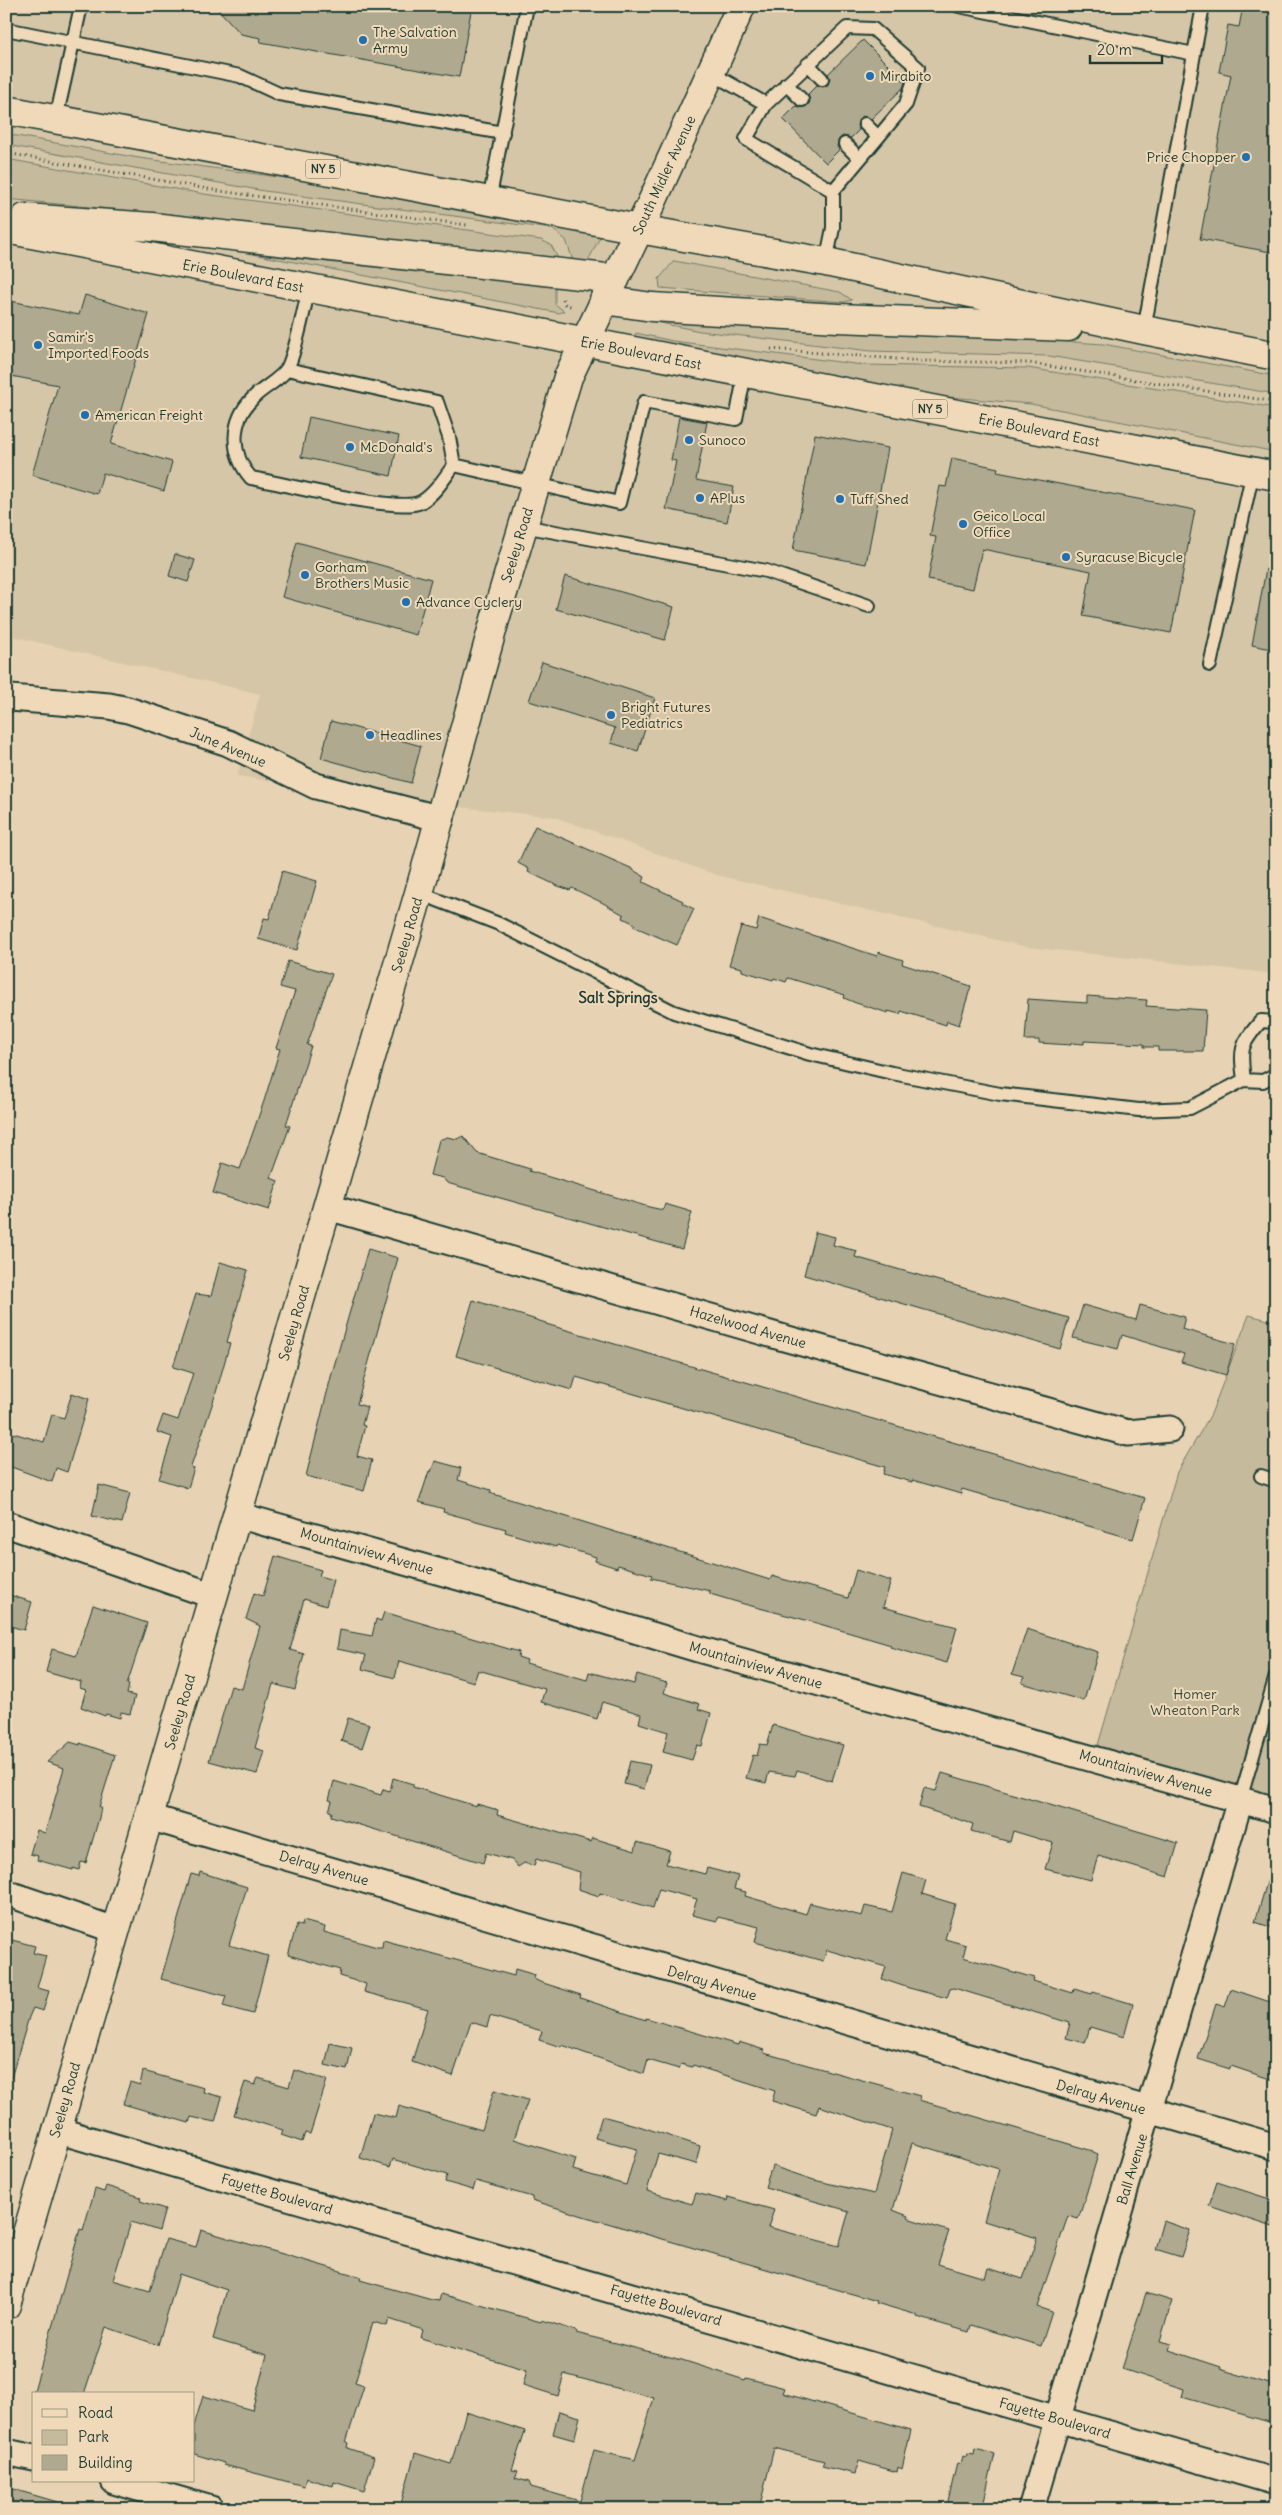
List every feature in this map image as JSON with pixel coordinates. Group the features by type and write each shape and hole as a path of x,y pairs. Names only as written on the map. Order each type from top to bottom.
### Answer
{"main road":[{"name":"South Midler Avenue","path":"584,342 639,229 741,6"},
{"name":"NY 5","path":"6,110 639,229 826,262 1144,330 1276,356"},
{"path":"6,217 152,227 610,289 652,307 828,317 1144,330"},
{"name":"Erie Boulevard East","path":"6,229 1264,474"},
{"name":"Seeley Road","path":"6,2305 13,2261 56,2130 238,1515 441,819 535,483 568,377 584,342"}],"street":[{"name":"June Avenue","path":"10,698 109,706 137,713 228,743 316,786 441,819"},
{"name":"Hazelwood Avenue","path":"328,1207 784,1338 1128,1433 1170,1429"},
{"name":"Mountainview Avenue","path":"238,1515 471,1581 698,1649 1276,1810"},
{"path":"6,1524 214,1596"},
{"name":"Ball Avenue","path":"1031,2509 1240,1800"},
{"name":"Delray Avenue","path":"149,1817 1276,2147"},
{"path":"6,1893 116,1930"},
{"name":"Fayette Boulevard","path":"56,2130 1276,2482"},
{"path":"6,2452 32,2458"},
{"path":"117,2482 210,2509"}],"lane":[{"path":"56,118 81,6"},
{"path":"489,201 527,6"},
{"path":"959,6 1194,54"},
{"path":"1144,330 1203,6"},
{"path":"826,262 833,228 833,191 906,104 918,68 873,29 847,28 766,104 746,139 833,191"},
{"path":"6,29 240,76 279,94 503,133"},
{"path":"808,64 822,79"},
{"path":"711,73 766,104"},
{"path":"786,84 802,100"},
{"path":"865,124 878,137"},
{"path":"845,144 860,159"},
{"path":"287,369 437,402 449,437 454,465 438,486 420,502 390,505 251,478 241,466 236,444 237,422 252,399 287,369 309,288"},
{"path":"454,465 619,503 644,402 736,419 745,374"},
{"path":"1210,665 1264,474"},
{"path":"523,526 766,570 869,606"},
{"path":"419,893 499,924 674,1012 810,1054 892,1073 1000,1094 1139,1110 1190,1108 1244,1080 1263,1081 1276,1074"},
{"path":"1244,1080 1241,1053 1245,1040 1261,1021 1276,1022"},
{"path":"1261,1476 1276,1481"},
{"path":"1240,1800 1276,1676"}],"path":[{"path":"6,153 219,191 470,226"},
{"path":"764,349 922,361 1029,363 1276,402"}],"shaded area":[{"path":"6,6 1276,6 1276,974 1027,947 716,875 555,817 410,802 237,776 260,694 6,635"}],"green space":[{"path":"6,134 139,158 381,191 595,231 600,237 588,261 574,264 566,240 552,229 264,191 6,145"},
{"path":"6,159 204,194 541,240 551,245 559,260 185,216 6,199"},
{"path":"216,247 555,282 555,304 564,311 559,313"},
{"path":"674,261 840,292 852,300 844,302 660,288 659,279"},
{"path":"648,313 1103,344 1276,376 1276,394 1049,356 871,351 700,331 645,320"},
{"path":"636,333 673,341 863,365 1028,368 1276,408 1276,452 1031,404 926,395 634,339"},
{"name":"Homer Wheaton Park","path":"1249,1315 1276,1322 1276,1810 1094,1759 1177,1472 1211,1414"}],"building":[{"name":"The Salvation Army","path":"215,6 472,6 459,77 260,42 261,38 241,34"},
{"name":"Price Chopper","path":"1243,6 1276,6 1276,253 1200,239 1231,75 1219,72 1228,25 1239,27"},
{"name":"Mirabito","path":"863,40 905,82 903,88 871,119 863,116 859,119 857,126 859,130 851,138 843,136 839,139 837,146 839,150 826,163 783,119 796,106 800,108 807,106 810,102 808,94 817,85 823,87 828,85 830,78 828,74"},
{"name":"American Freight","path":"85,295 149,314 111,444 172,462 164,491 103,473 97,494 32,475 58,385 6,375 6,300 79,315"},
{"name":"McDonald's","path":"309,417 399,436 391,476 301,457"},
{"path":"679,417 707,422 696,480 734,487 727,522 666,509 676,461 671,460"},
{"name":"Tuff Shed","path":"815,434 888,448 866,564 793,550"},
{"path":"952,458 998,468 997,472 1195,510 1171,633 1083,616 1091,571 982,549 973,589 928,580 936,537 930,536 940,486 946,487"},
{"path":"297,542 431,579 416,635 282,597"},
{"path":"175,554 195,560 188,582 169,576"},
{"path":"1266,569 1276,570 1276,650 1252,645"},
{"path":"565,576 674,607 665,640 556,609"},
{"name":"Bright Futures Pediatrics","path":"542,662 655,698 638,751 611,743 615,728 529,701"},
{"path":"331,721 421,746 411,783 321,758"},
{"path":"535,826 633,869 645,877 643,882 683,901 682,903 694,909 677,945 633,926 635,924 623,918 624,915 603,903 572,888 570,890 558,886 528,872 529,869 518,863"},
{"path":"282,871 317,881 297,950 258,939 264,918 269,919"},
{"path":"759,918 877,956 878,952 903,960 902,964 971,986 959,1025 947,1021 946,1025 901,1011 900,1014 888,1011 888,1013 844,998 845,995 788,978 786,982 774,978 773,980 729,965 741,926 756,930"},
{"path":"288,961 332,974 307,1045 311,1046 286,1125 290,1126 271,1178 278,1181 269,1210 213,1193 222,1163 240,1169 264,1101 280,1049 276,1048 295,991 280,987"},
{"path":"1087,996 1147,1000 1146,1006 1206,1010 1203,1051 1158,1051 1158,1047 1144,1047 1144,1044 1084,1041 1084,1044 1071,1043 1071,1045 1039,1043 1039,1040 1025,1040 1028,999 1087,1003"},
{"path":"463,1136 477,1153 530,1169 529,1171 649,1207 663,1210 665,1204 692,1212 682,1249 447,1183 443,1178 430,1175 439,1140 447,1137 457,1139"},
{"path":"815,1232 835,1237 833,1245 857,1251 855,1257 1069,1318 1060,1349 804,1275"},
{"path":"368,1249 398,1258 357,1404 367,1407 362,1425 365,1426 357,1456 372,1460 364,1491 306,1476 332,1373"},
{"path":"220,1262 248,1270 227,1342 230,1343 215,1396 191,1467 194,1468 188,1488 159,1479 172,1437 157,1432 163,1415 178,1420 193,1373 173,1367 196,1294 211,1296"},
{"path":"473,1300 546,1324 1145,1498 1133,1539 962,1489 961,1494 883,1474 885,1467 576,1377 572,1390 456,1356"},
{"path":"1083,1305 1136,1320 1140,1305 1185,1317 1182,1329 1235,1344 1226,1375 1181,1362 1184,1354 1122,1335 1118,1349 1073,1338"},
{"path":"72,1393 89,1399 67,1472 56,1468 52,1482 6,1465 6,1431 44,1442 52,1414 64,1418"},
{"path":"435,1461 461,1468 458,1480 491,1490 490,1493 770,1580 772,1576 848,1598 856,1570 891,1581 883,1607 957,1627 947,1663 813,1622 710,1594 710,1591 651,1578 652,1575 618,1565 617,1568 595,1561 596,1557 505,1532 506,1529 443,1512 444,1509 419,1502 429,1471 431,1472"},
{"path":"99,1485 130,1493 122,1523 92,1516"},
{"path":"275,1556 321,1570 319,1576 333,1580 326,1606 304,1599 290,1650 304,1654 295,1690 273,1684 255,1748 264,1751 257,1774 209,1761 231,1686 242,1689 260,1626 246,1619 254,1593 263,1596"},
{"path":"6,1594 32,1602 24,1630 6,1625"},
{"path":"93,1605 147,1623 127,1684 129,1685 127,1694 135,1696 130,1714 121,1712 120,1718 106,1714 105,1716 81,1707 86,1690 80,1688 81,1682 46,1672 52,1649 76,1656"},
{"path":"384,1612 519,1652 518,1657 527,1660 526,1663 587,1680 589,1672 634,1684 637,1674 667,1683 664,1693 700,1704 698,1709 711,1713 702,1746 697,1745 692,1760 663,1752 668,1732 639,1723 641,1714 602,1702 597,1719 541,1702 545,1689 478,1670 474,1682 399,1661 395,1678 362,1669 366,1655 337,1649 340,1630 372,1636 376,1619 381,1621"},
{"path":"1027,1629 1098,1652 1084,1701 1022,1683 1024,1677 1012,1674"},
{"path":"348,1718 370,1724 362,1748 341,1741"},
{"path":"773,1725 843,1745 832,1781 797,1770 795,1776 769,1772 766,1783 746,1778 753,1755 757,1756 760,1744 767,1745"},
{"path":"70,1742 80,1745 80,1743 115,1755 99,1807 101,1807 99,1818 86,1863 81,1862 79,1870 37,1860 38,1856 30,1854 37,1830 45,1833 64,1768 47,1762"},
{"path":"630,1761 650,1765 644,1789 624,1784"},
{"path":"942,1773 1178,1843 1168,1877 1098,1856 1091,1880 1045,1869 1053,1843 1013,1831 1010,1842 971,1831 973,1824 919,1807 924,1788 936,1791"},
{"path":"393,1778 413,1784 413,1787 476,1806 477,1804 498,1810 497,1815 591,1842 593,1838 635,1851 637,1842 670,1851 666,1864 705,1874 707,1868 738,1876 734,1889 746,1892 745,1896 806,1914 810,1903 862,1916 865,1906 892,1912 903,1873 926,1880 922,1894 955,1904 945,1939 966,1945 963,1957 1034,1978 1033,1981 1073,1993 1074,1989 1092,1994 1093,1992 1133,2004 1124,2037 1090,2027 1085,2043 1066,2038 1070,2023 954,1988 950,1989 947,1998 909,1988 882,1979 886,1967 827,1950 823,1961 755,1942 759,1927 718,1917 717,1921 692,1915 697,1899 659,1889 653,1908 600,1893 599,1896 578,1889 580,1872 536,1859 534,1866 524,1863 518,1867 512,1860 486,1853 483,1863 331,1816 332,1812 329,1811 332,1801 329,1800 334,1781 381,1795 383,1789 390,1791"},
{"path":"1271,1869 1276,1870 1276,1929 1255,1922"},
{"path":"200,1872 247,1887 229,1945 268,1956 253,2014 223,2006 226,1996 161,1979 191,1874 199,1876"},
{"path":"303,1921 325,1927 324,1932 377,1947 382,1947 383,1940 514,1976 515,1969 535,1975 534,1979 540,1982 581,1995 580,1998 646,2020 646,2018 738,2045 739,2042 764,2050 764,2053 920,2096 919,2100 1093,2151 1093,2153 1098,2155 1081,2211 1078,2219 1068,2216 1037,2307 1052,2312 1041,2346 971,2325 969,2332 917,2317 917,2315 876,2303 877,2301 583,2216 532,2200 532,2197 476,2181 473,2190 445,2182 447,2175 393,2159 390,2167 360,2158 373,2113 396,2118 399,2106 482,2130 494,2090 528,2100 514,2139 576,2159 573,2170 626,2185 637,2149 595,2138 602,2116 639,2126 700,2146 696,2164 658,2154 647,2191 692,2204 696,2193 727,2201 728,2197 774,2210 768,2227 839,2246 849,2211 765,2187 772,2166 814,2180 874,2194 892,2130 819,2106 816,2114 772,2101 775,2091 693,2065 692,2067 681,2064 679,2069 648,2060 644,2074 562,2045 561,2047 539,2040 542,2031 490,2016 487,2027 471,2022 453,2076 412,2062 428,2009 364,1992 366,1984 339,1976 340,1970 288,1955 297,1924 302,1926","holes":["912,2143 999,2169 984,2221 1037,2238 1023,2279 988,2268 985,2278 938,2264 949,2231 907,2218 908,2216 893,2210"]},
{"path":"12,1940 35,1946 33,1953 46,1956 37,1988 49,1991 43,2011 33,2008 29,2017 11,2078 6,2077 6,1961"},
{"path":"1231,1989 1276,2004 1276,2081 1231,2066 1230,2069 1198,2059 1216,2004 1225,2007"},
{"path":"330,2043 352,2048 347,2070 325,2065"},
{"path":"294,2070 327,2080 310,2134 305,2133 302,2142 281,2135 283,2130 234,2115 245,2082 255,2085 258,2078 289,2087"},
{"path":"143,2071 204,2088 203,2092 222,2097 215,2122 191,2117 189,2123 123,2104 130,2082 140,2085"},
{"path":"1217,2182 1276,2201 1276,2228 1209,2206"},
{"path":"106,2186 141,2197 140,2201 165,2209 159,2231 131,2222 113,2280 150,2291 166,2239 196,2247 201,2230 361,2277 360,2280 432,2300 439,2301 441,2294 541,2322 542,2320 577,2331 576,2333 682,2360 745,2380 746,2378 785,2388 783,2393 911,2430 902,2469 898,2467 897,2472 859,2461 855,2474 822,2466 824,2461 774,2448 759,2509 417,2509 401,2504 415,2453 451,2464 466,2412 525,2431 512,2470 518,2471 515,2478 529,2482 531,2487 580,2501 594,2450 635,2460 654,2398 564,2374 558,2396 523,2385 527,2370 421,2338 423,2330 389,2319 387,2326 373,2322 355,2383 364,2386 346,2442 348,2443 347,2448 374,2457 364,2491 334,2482 333,2486 306,2478 304,2486 224,2465 224,2463 195,2454 195,2423 203,2396 252,2410 267,2355 213,2339 227,2290 179,2274 158,2345 106,2327 85,2392 34,2392 80,2229 83,2230 95,2189 104,2192"},
{"path":"1163,2221 1190,2230 1181,2257 1155,2249"},
{"path":"1146,2293 1172,2301 1160,2341 1171,2344 1169,2350 1221,2367 1220,2369 1276,2386 1276,2424 1182,2397 1184,2389 1122,2369"},
{"path":"559,2411 580,2417 574,2440 553,2434"},
{"path":"975,2449 995,2454 982,2509 960,2509 947,2505 957,2463 961,2464 963,2456 966,2457 967,2454 974,2455"},
{"path":"6,2487 61,2503 61,2509 6,2509"}],"place":[{"name":"The Salvation Army","path":"363,40"},
{"name":"Mirabito","path":"870,76"},
{"name":"Price Chopper","path":"1246,157"},
{"name":"Samir's Imported Foods","path":"38,345"},
{"name":"American Freight","path":"85,415"},
{"name":"Sunoco","path":"689,440"},
{"name":"McDonald's","path":"350,447"},
{"name":"APlus","path":"700,498"},
{"name":"Tuff Shed","path":"840,499"},
{"name":"Geico Local Office","path":"963,524"},
{"name":"Syracuse Bicycle","path":"1066,557"},
{"name":"Gorham Brothers Music","path":"305,575"},
{"name":"Advance Cyclery","path":"406,602"},
{"name":"Bright Futures Pediatrics","path":"611,715"},
{"name":"Headlines","path":"370,735"}],"district":[{"name":"Salt Springs","path":"618,998"}]}
